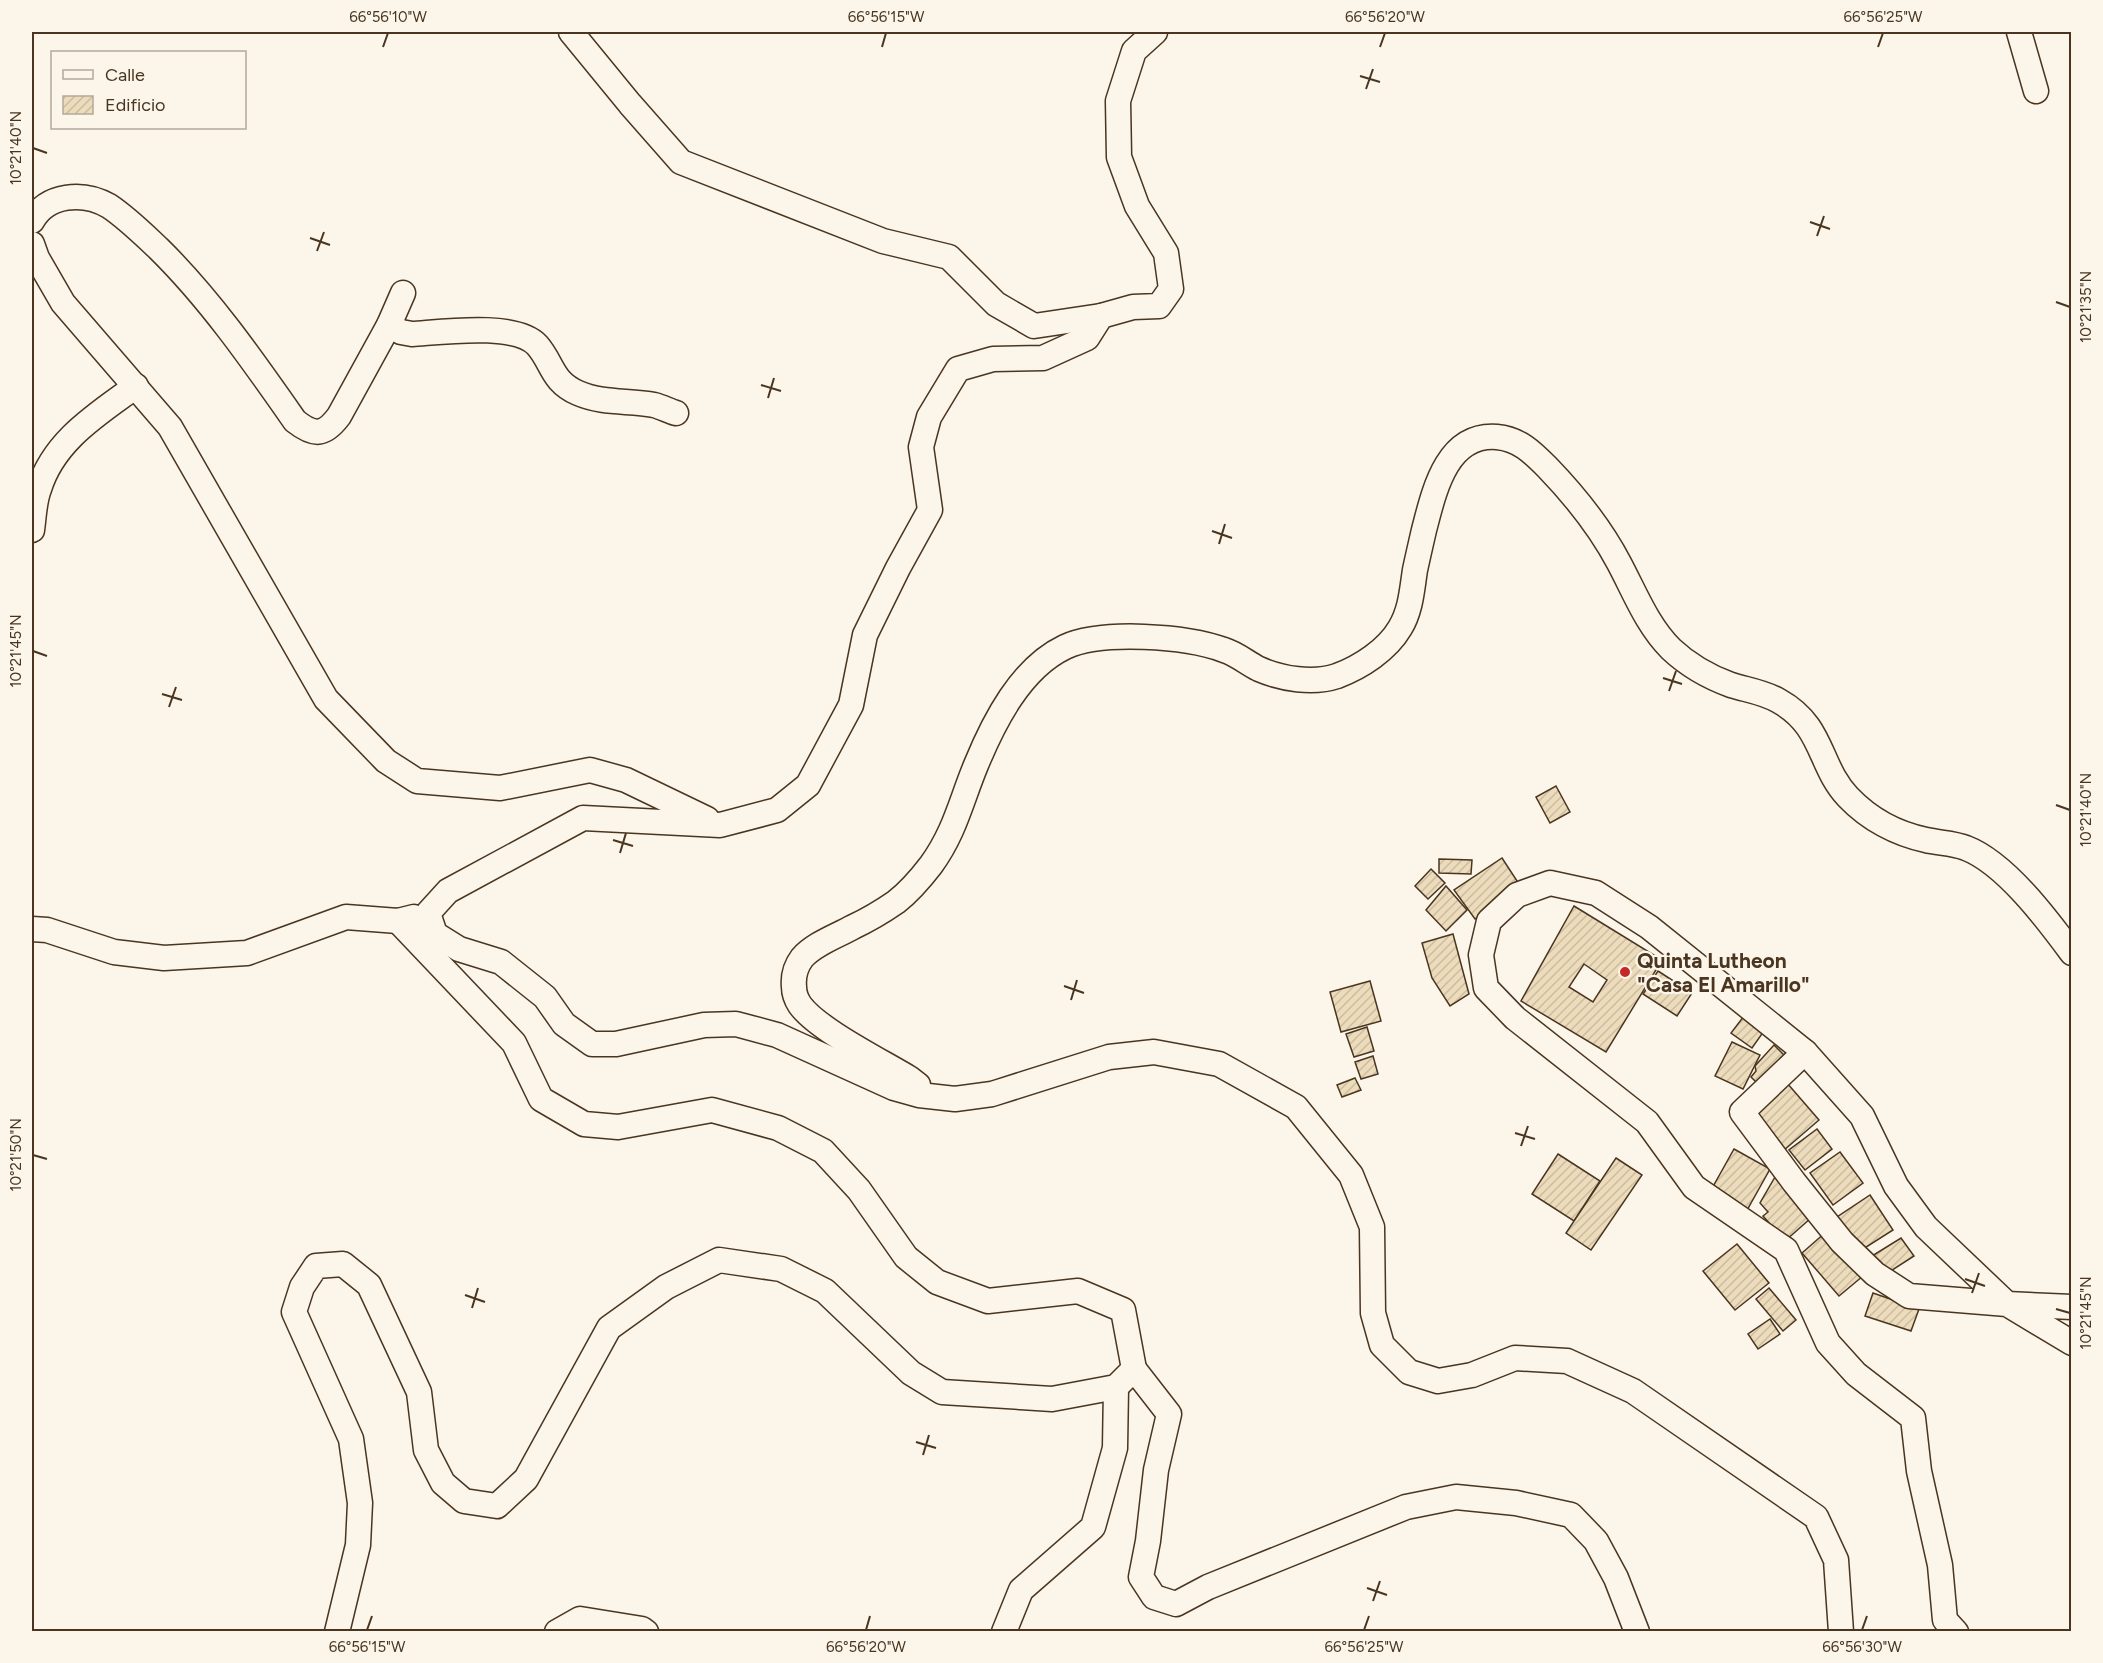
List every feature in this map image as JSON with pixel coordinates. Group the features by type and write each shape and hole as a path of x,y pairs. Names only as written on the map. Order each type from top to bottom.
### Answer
{"street":[{"path":"571,32 681,162 883,241 949,257 996,304 1034,326 1101,316 1133,307 1159,306 1171,289 1166,253 1137,207 1119,157 1118,101 1134,51 1155,32"},
{"path":"2019,32 2036,91"},
{"path":"32,220 39,210 51,202 75,197 107,205 136,226 184,274 295,421 305,429 314,432 319,432 332,425 339,416 403,293"},
{"path":"32,244 37,258 63,303 170,427 326,699 386,761 417,781 500,788 590,770 626,780 720,825"},
{"path":"32,929 47,930 114,952 164,958 247,953 346,917 398,921 428,913 448,891 584,818 720,825 777,810 808,785 851,705 865,635 930,510 921,447 929,417 958,369 993,359 1043,358 1087,338 1101,316"},
{"path":"388,325 401,332 412,334 499,330 518,333 539,347 552,372 575,392 591,398 654,405 676,413"},
{"path":"32,530 39,488 54,456 77,430 136,386"},
{"path":"919,1095 918,1085 909,1078 829,1030 808,1014 799,1004 794,993 793,979 803,956 899,900 932,864 958,818 975,767 997,720 1023,682 1041,662 1067,646 1099,638 1166,639 1203,643 1232,653 1260,670 1299,680 1331,678 1358,668 1383,647 1400,628 1411,602 1416,568 1439,478 1450,459 1465,444 1484,436 1505,437 1527,447 1555,475 1594,520 1618,560 1649,621 1673,650 1701,671 1732,685 1765,694 1793,710 1817,739 1837,783 1862,809 1894,830 1914,837 1964,847 1989,860 2041,911 2072,953"},
{"path":"1956,1632 1945,1620 1940,1565 1919,1472 1913,1418 1856,1374 1827,1342 1786,1250 1694,1187 1647,1122 1515,1018 1486,988 1481,955 1489,921 1517,895 1550,883 1596,893 1649,927 1805,1052 1862,1116 1896,1186 1926,1227 2007,1304 2072,1343"},
{"path":"428,913 435,934 459,949 501,962 545,997 564,1024 592,1044 616,1044 704,1025 736,1024 777,1035 868,1077 919,1095 954,1099 992,1094 1109,1057 1154,1052 1219,1064 1296,1107 1351,1175 1372,1227 1373,1313 1382,1345 1409,1372 1438,1381 1472,1375 1515,1358 1567,1361 1633,1391 1816,1517 1836,1560 1841,1632"},
{"path":"398,921 514,1043 541,1099 584,1124 618,1127 712,1110 778,1128 823,1151 859,1190 906,1257 937,1282 988,1301 1078,1291 1123,1310 1134,1369 1169,1414 1156,1470 1148,1541 1141,1577 1154,1597 1176,1604 1208,1587 1406,1507 1456,1497 1516,1503 1571,1515 1596,1541 1616,1578 1636,1632"},
{"path":"1805,1052 1742,1112 1794,1182 1842,1242 1858,1258 1875,1274 1909,1296 2072,1307"},
{"path":"337,1632 358,1545 360,1503 351,1439 294,1312 302,1287 316,1266 343,1264 369,1285 419,1392 426,1450 443,1483 464,1501 497,1506 526,1479 609,1328 666,1287 719,1260 781,1269 825,1291 911,1373 942,1392 1052,1399 1116,1387 1134,1369"},
{"path":"1004,1632 1021,1590 1093,1527 1115,1448 1116,1387"},
{"path":"557,1632 580,1619 642,1629 646,1632"}],"building":[{"path":"1556,786 1570,812 1550,823 1536,797"},
{"path":"1502,858 1521,887 1475,919 1454,890"},
{"path":"1439,859 1472,860 1471,874 1439,873"},
{"path":"1431,869 1445,883 1428,899 1415,886"},
{"path":"1446,886 1467,910 1446,931 1426,910"},
{"name":"Quinta Lutheon \"Casa El Amarillo\"","path":"1574,906 1662,960 1606,1052 1521,1001","holes":["1584,964 1607,980 1593,1002 1569,987"]},
{"path":"1453,934 1469,994 1450,1006 1432,978 1422,943"},
{"path":"1658,971 1692,993 1677,1016 1643,994"},
{"path":"1370,981 1381,1021 1341,1032 1330,992"},
{"path":"1744,1016 1764,1031 1752,1048 1731,1033"},
{"path":"1367,1027 1374,1051 1354,1057 1346,1034"},
{"path":"1732,1042 1760,1055 1743,1089 1715,1076"},
{"path":"1774,1045 1790,1061 1763,1089 1751,1077 1756,1071 1755,1066"},
{"path":"1373,1056 1378,1074 1361,1079 1355,1062"},
{"path":"1355,1078 1361,1090 1342,1097 1337,1085"},
{"path":"1787,1083 1819,1120 1783,1151 1750,1114"},
{"path":"1817,1129 1832,1149 1805,1170 1789,1150"},
{"path":"1734,1149 1770,1169 1746,1212 1710,1192"},
{"path":"1840,1152 1863,1183 1833,1205 1810,1173"},
{"path":"1558,1154 1600,1181 1574,1221 1532,1194"},
{"path":"1616,1158 1642,1175 1591,1250 1566,1233"},
{"path":"1775,1177 1811,1218 1785,1241 1763,1216 1768,1212 1760,1203"},
{"path":"1870,1195 1893,1230 1860,1251 1837,1217"},
{"path":"1826,1232 1863,1276 1839,1296 1802,1253"},
{"path":"1901,1238 1914,1256 1886,1274 1872,1256"},
{"path":"1737,1244 1769,1283 1735,1310 1703,1271"},
{"path":"1769,1288 1796,1320 1783,1331 1756,1299"},
{"path":"1873,1293 1919,1309 1911,1331 1865,1316"},
{"path":"1770,1319 1780,1334 1758,1349 1748,1334"}],"place":[{"name":"Quinta Lutheon \"Casa El Amarillo\"","path":"1625,972"}]}
